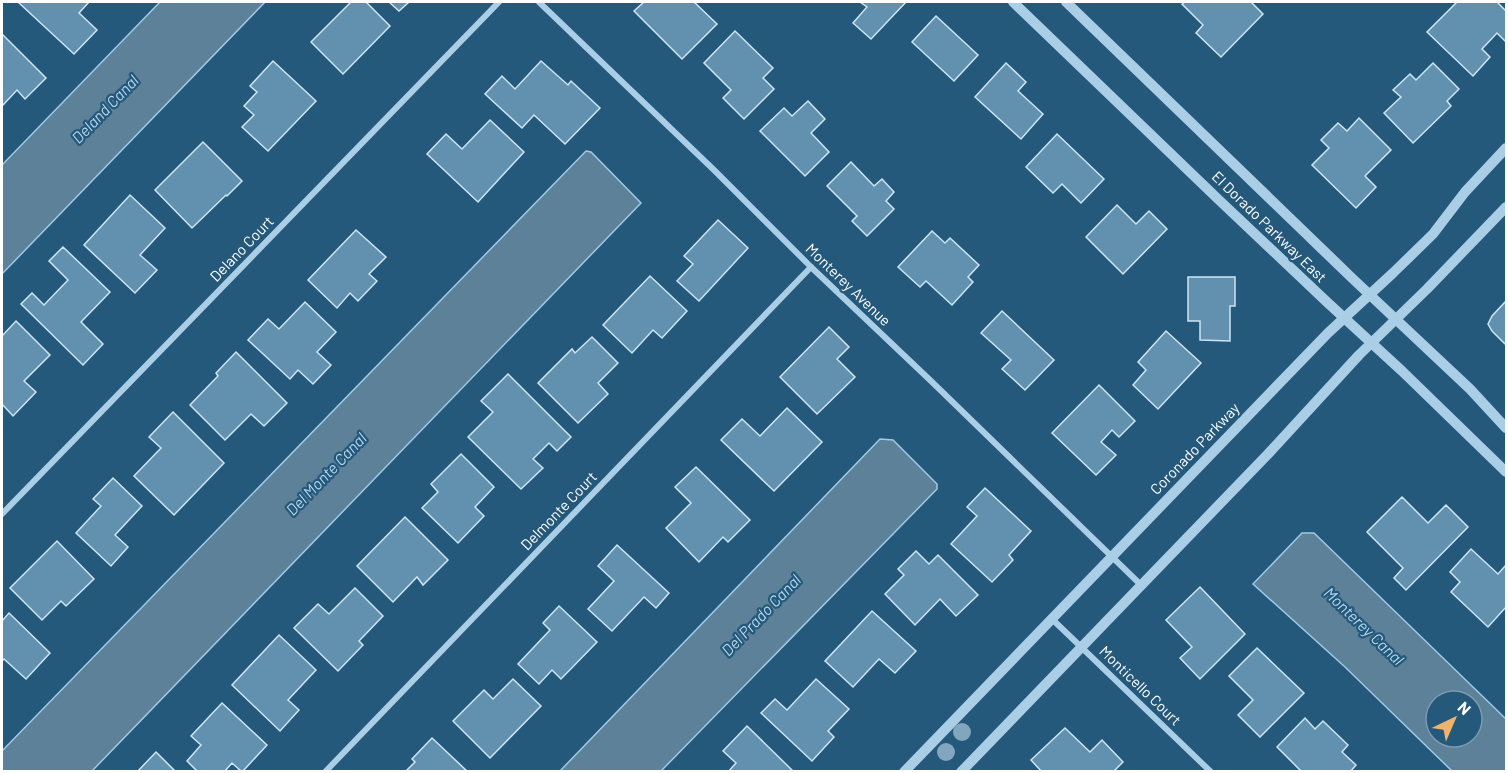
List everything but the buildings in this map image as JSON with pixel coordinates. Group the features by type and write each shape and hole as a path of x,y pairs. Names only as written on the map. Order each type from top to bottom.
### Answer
{"street":[{"name":"Delano Court","path":"2,514 499,2"},
{"name":"Monterey Avenue","path":"539,2 1142,585"},
{"name":"El Dorado Parkway East","path":"1013,2 1506,472"},
{"name":"El Dorado Parkway East","path":"1066,2 1470,389 1506,428"},
{"name":"Coronado Parkway","path":"904,771 1328,333 1433,234 1465,192 1506,148"},
{"path":"961,771 1268,454 1359,355 1506,207"},
{"name":"Delmonte Court","path":"325,771 811,267"},
{"name":"Monticello Court","path":"1052,619 1211,771"}],"water":[{"name":"Deland Canal","path":"160,2 265,2 2,274 2,165"},
{"name":"Del Monte Canal","path":"586,151 591,152 641,203 92,771 2,771 2,751"},
{"name":"Del Prado Canal","path":"880,439 893,440 937,484 937,489 661,771 560,771"},
{"name":"Monterey Canal","path":"1302,533 1314,533 1475,689 1424,689 1424,744 1345,667 1253,584"},
{"path":"1484,698 1506,719 1506,771 1452,771 1429,749 1484,749"}]}
